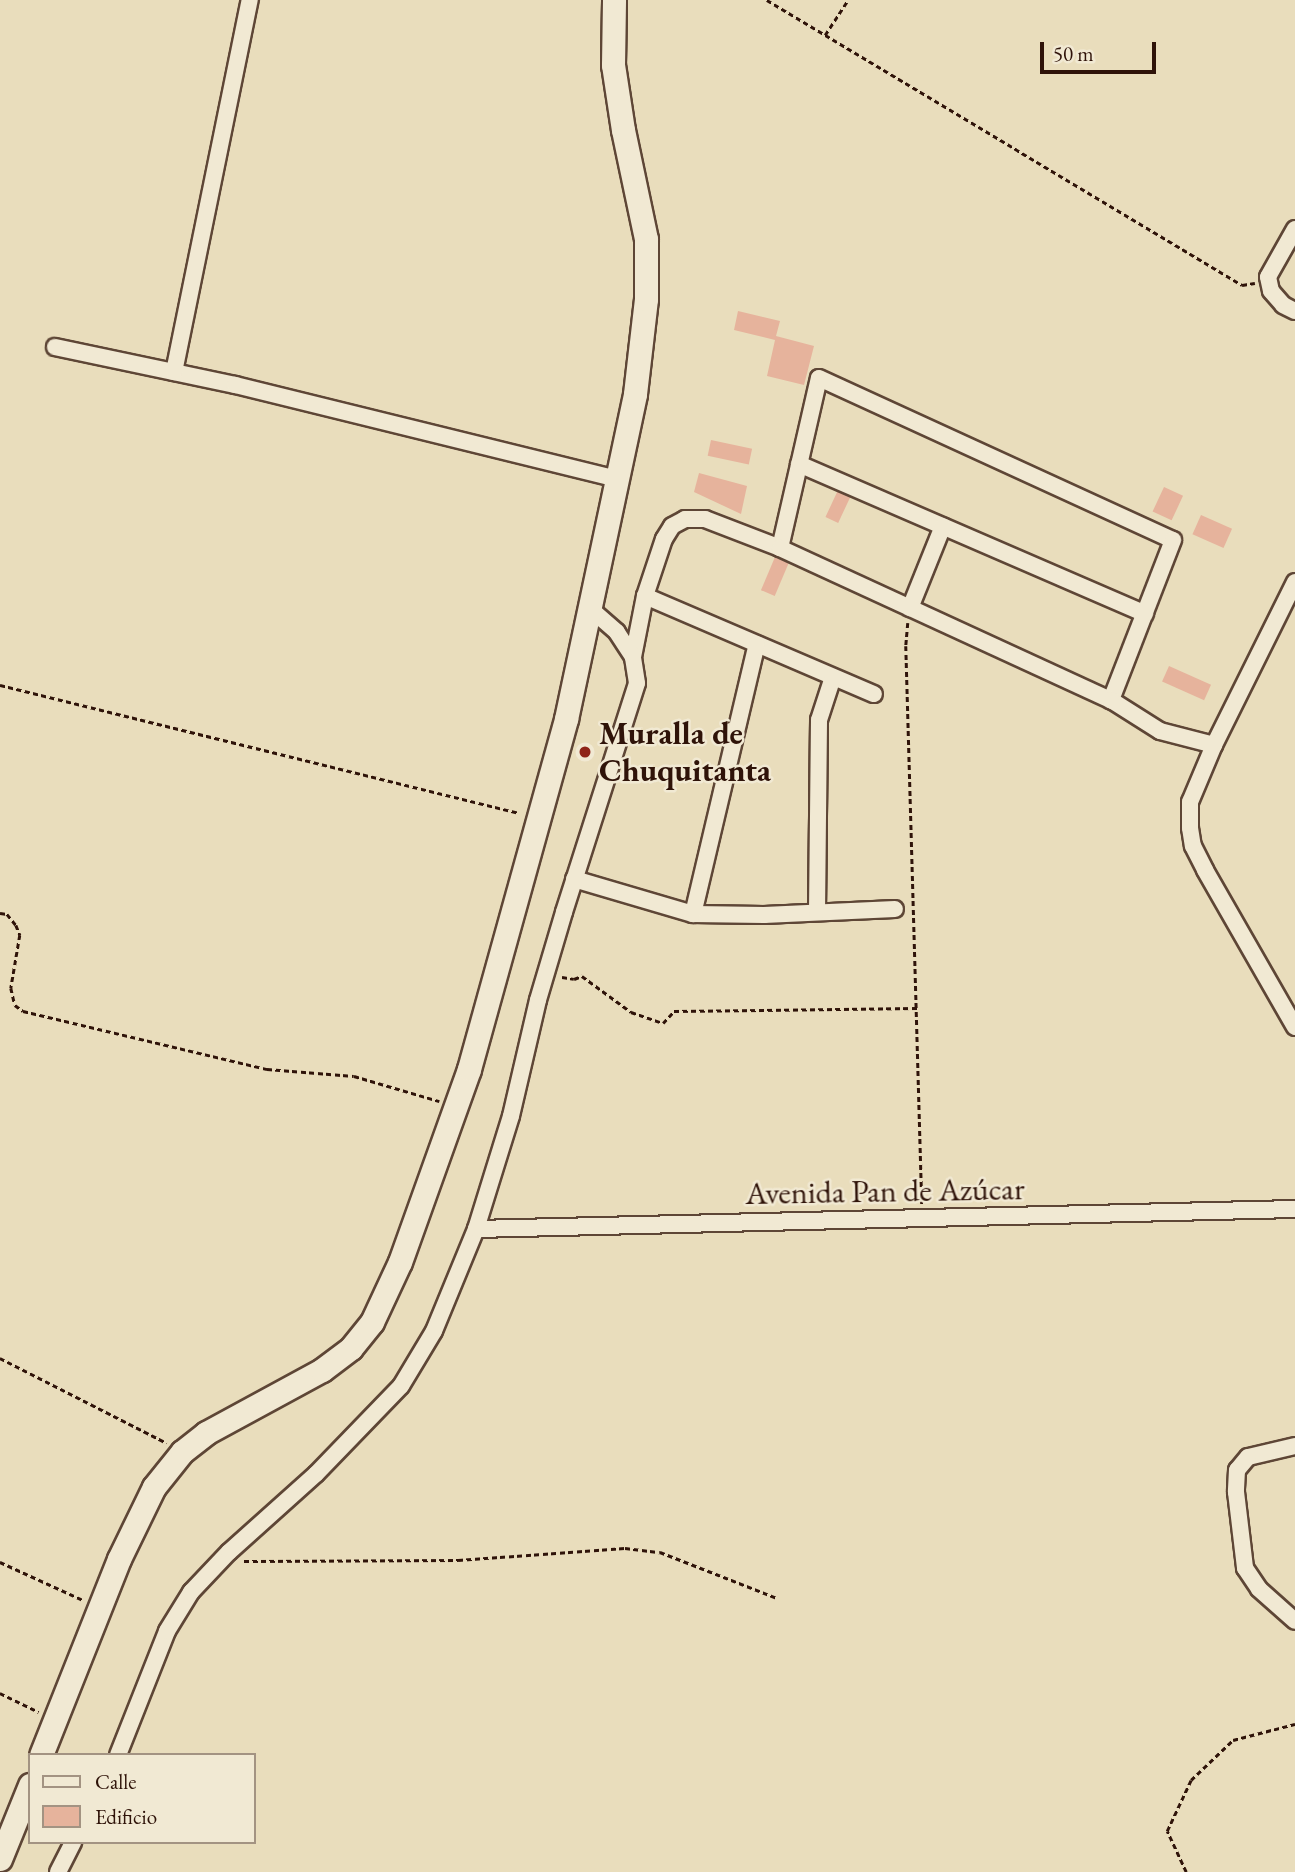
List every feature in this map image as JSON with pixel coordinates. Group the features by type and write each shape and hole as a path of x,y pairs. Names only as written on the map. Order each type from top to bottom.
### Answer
{"street":[{"path":"174,372 250,0"},
{"path":"42,1753 99,1607 154,1487 182,1452 206,1433 322,1370 351,1348 372,1322 400,1262 456,1106 539,818 591,609 635,394 646,299 646,239 622,130 613,65 614,0"},
{"path":"1295,229 1269,281 1271,291 1283,305 1295,311"},
{"path":"55,347 174,372 617,479"},
{"path":"780,548 819,378 1173,540 1111,700"},
{"path":"799,464 1145,614"},
{"path":"632,657 645,596 664,539 672,526 685,519 705,519 780,548 1111,700 1160,731 1214,745"},
{"path":"909,608 943,526"},
{"path":"1295,582 1214,745 1190,802 1194,846 1295,1027"},
{"path":"645,596 874,694"},
{"path":"119,1753 167,1631 191,1592 229,1552 316,1474 401,1386 434,1331 476,1229 511,1116 545,975 633,702 637,683 632,657 617,632 591,609"},
{"path":"693,914 757,644"},
{"path":"817,912 819,720 833,677"},
{"path":"574,879 693,914 895,909"},
{"name":"Avenida Pan de Azúcar","path":"476,1229 1295,1209"},
{"path":"1295,1446 1248,1457 1237,1470 1236,1492 1245,1568 1259,1589 1295,1621"},
{"path":"0,1859 28,1790"},
{"path":"58,1872 72,1844"}],"path":[{"path":"767,0 1242,285 1269,281"},
{"path":"825,35 848,0"},
{"path":"909,608 906,646 923,1217"},
{"path":"0,684 539,818"},
{"path":"0,913 12,919 20,935 11,988 15,1005 23,1011 267,1069 354,1076 456,1106"},
{"path":"545,975 574,979 582,976 631,1012 663,1023 674,1011 917,1008"},
{"path":"0,1358 182,1452"},
{"path":"229,1552 243,1561 445,1560 625,1548 660,1552 777,1598"},
{"path":"0,1562 99,1607"},
{"path":"0,1693 56,1717"},
{"path":"1186,1872 1167,1831 1191,1780 1234,1740 1295,1724"}],"building":[{"path":"738,311 780,321 776,336 814,346 804,385 767,376 775,340 734,330"},
{"path":"711,440 752,449 749,464 708,456"},
{"path":"699,473 747,486 741,514 694,492"},
{"path":"1164,487 1183,496 1172,520 1153,511"},
{"path":"839,488 852,494 838,523 825,517"},
{"path":"1201,515 1232,529 1224,548 1192,534"},
{"path":"775,557 789,563 775,596 761,590"},
{"path":"1169,666 1211,685 1204,700 1162,682"}],"place":[{"name":"Muralla de Chuquitanta","path":"585,752"}]}
